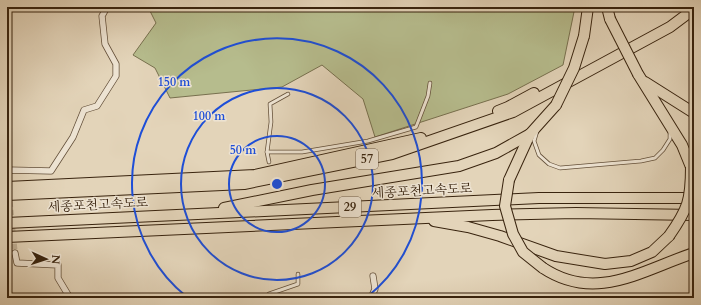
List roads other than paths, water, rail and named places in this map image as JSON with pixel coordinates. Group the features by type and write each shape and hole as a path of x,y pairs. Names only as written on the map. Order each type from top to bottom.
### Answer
{"highway":[{"path":"190,214 312,190 459,166 496,153 530,134 556,105 574,68 584,36 588,7"},
{"path":"384,220 437,222 468,227 500,236 556,256 605,264 631,261 652,252 669,236 682,218 689,202 691,167 682,144 639,76 610,19 607,7"},
{"name":"57","path":"7,184 255,175 423,138 508,107 668,21 688,7"},
{"name":"57","path":"7,195 244,184 392,154 513,112 670,26 694,9"},
{"path":"639,76 694,113"},
{"path":"530,134 509,180 505,206 513,234 523,252 543,268 562,279 584,284 598,284 636,275 694,253"},
{"name":"세종포천고속도로","path":"7,223 539,198 694,198"},
{"name":"세종포천고속도로","path":"7,237 538,213 694,215"}],"street":[{"path":"7,184 7,170 51,171 73,137 84,110 97,106 116,76 116,64 105,44 102,16 107,7"},
{"path":"15,253 17,263 58,265 58,278 70,298"},
{"path":"371,298 375,289 373,276"}],"lane":[{"path":"266,152 302,152 368,141 416,127 428,96 430,83"},
{"path":"269,162 266,152 271,122 270,104 288,94"},
{"path":"540,124 534,141 539,155 549,164 560,168 641,161 655,158 664,150 670,139 670,126"},
{"path":"264,298 269,294 298,284 298,274"}],"tunnel":[{"path":"9,193 15,253"}]}
